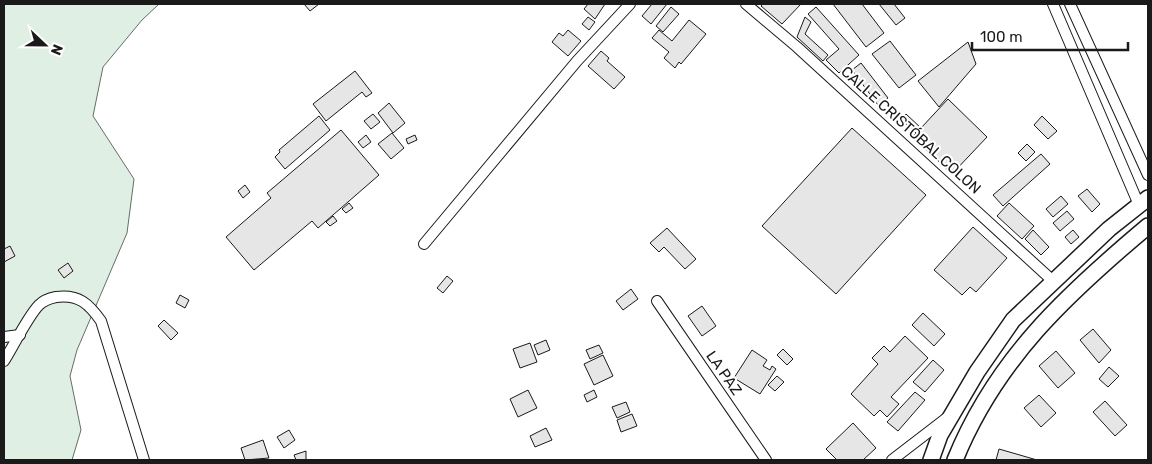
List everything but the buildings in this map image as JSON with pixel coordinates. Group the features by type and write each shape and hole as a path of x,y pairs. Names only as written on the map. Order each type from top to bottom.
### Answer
{"main road":[{"path":"931,460 940,435 952,414 977,372 1013,320 1109,229 1144,202"},
{"path":"955,460 988,393 1020,347 1082,282 1148,226"}],"street":[{"path":"424,244 577,62 630,4"},
{"name":"CALLE CRISTÓBAL COLON","path":"746,4 797,47 1053,281"},
{"path":"1052,4 1144,202"},
{"path":"1070,4 1148,175"},
{"path":"4,361 39,304 52,298 78,297 90,306 101,321 144,460"},
{"name":"LA PAZ","path":"657,301 766,460"},
{"path":"4,337 20,335"},
{"path":"892,460 952,414"}],"green space":[{"path":"4,4 159,4 142,20 103,67 93,116 134,179 127,233 77,350 70,376 81,430 72,460 4,460"}]}
